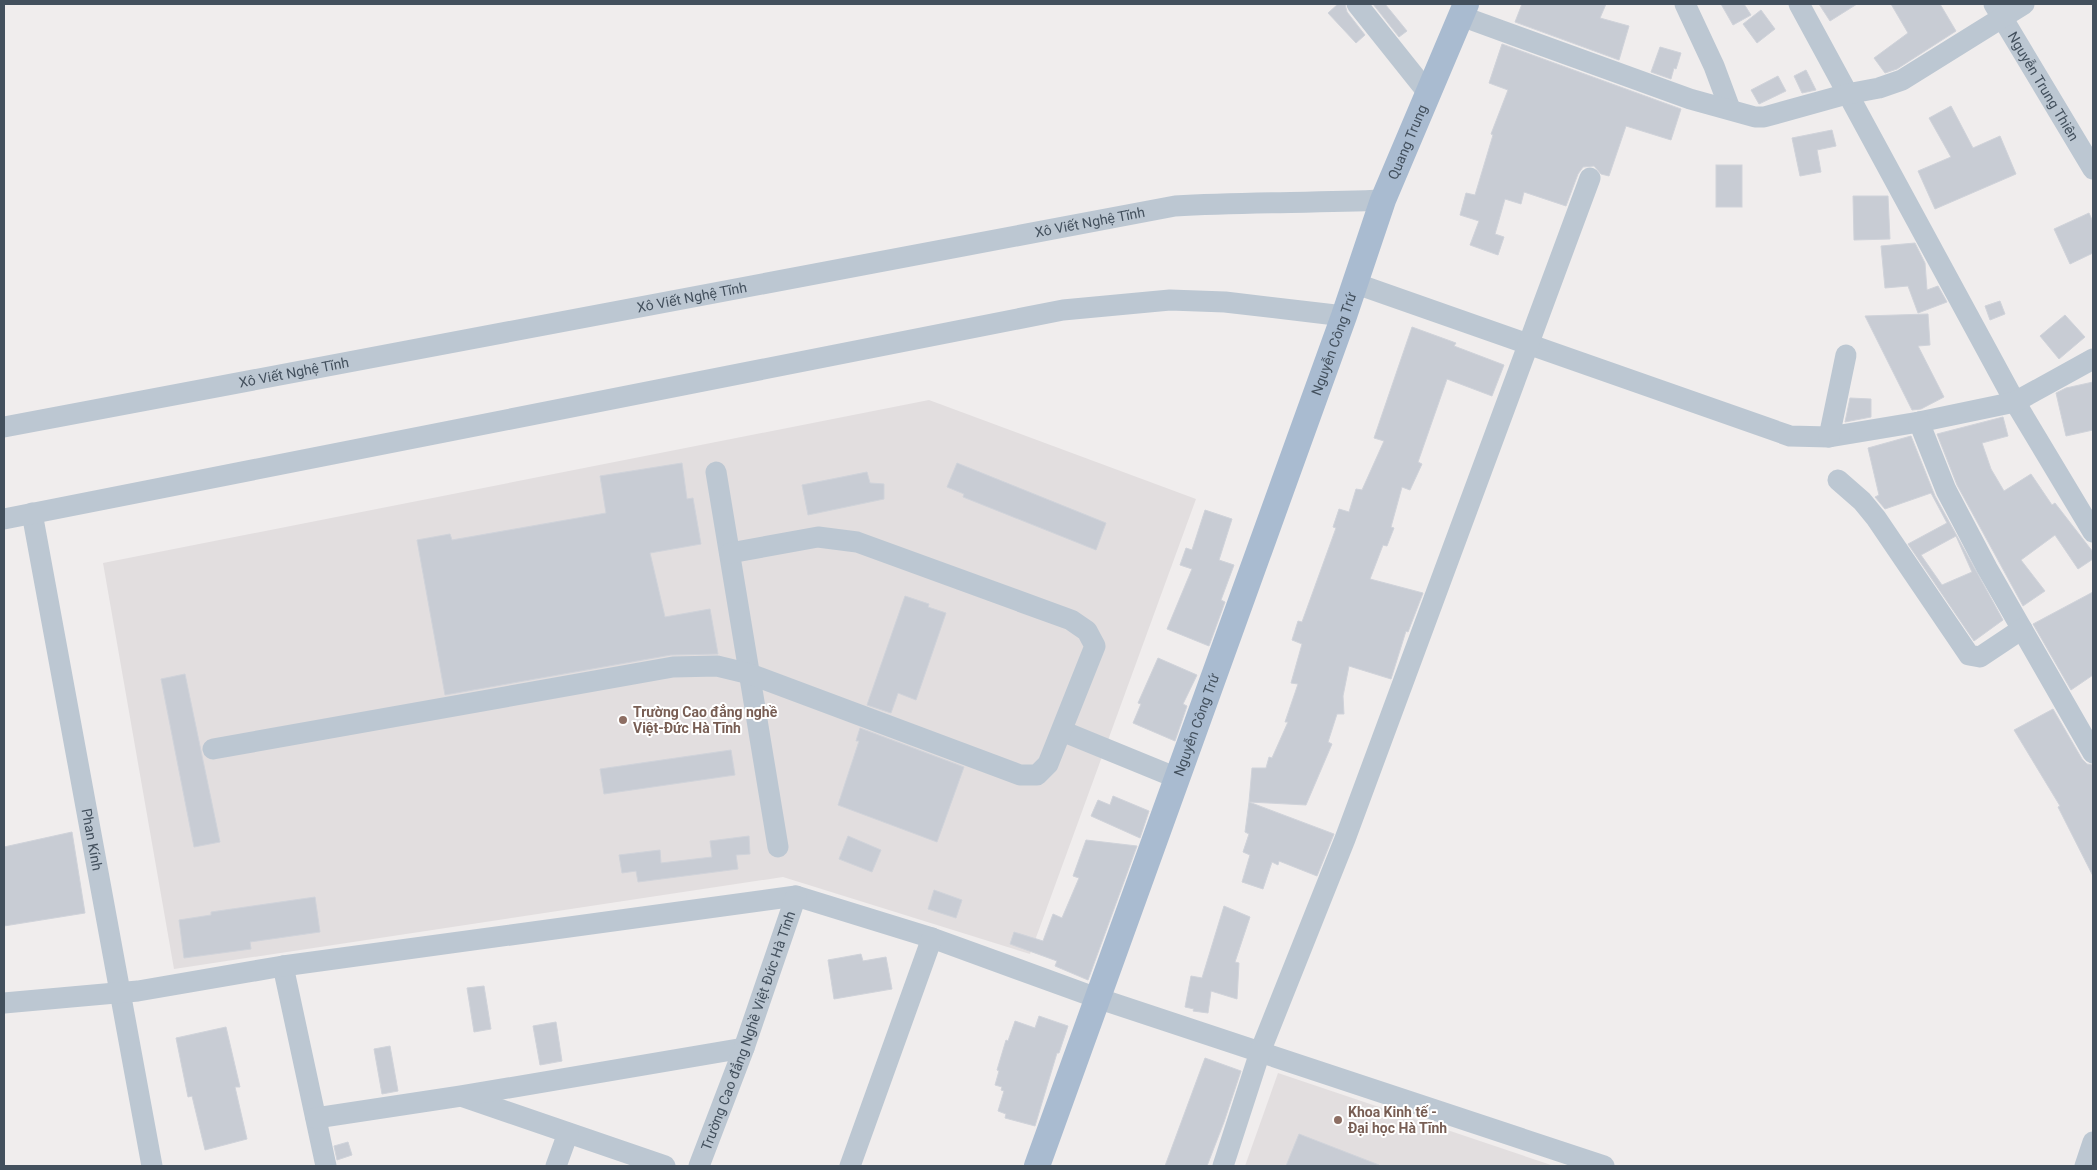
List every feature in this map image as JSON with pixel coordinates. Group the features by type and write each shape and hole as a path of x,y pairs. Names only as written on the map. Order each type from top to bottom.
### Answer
{"main road":[{"name":"Quang Trung","path":"1354,283 1383,200 1464,10"},
{"name":"Nguyễn Công Trứ","path":"1037,1166 1344,316 1354,283"}],"street":[{"path":"1357,4 1428,93"},
{"path":"1685,4 1714,66 1730,109"},
{"path":"1799,4 2015,402 2093,532"},
{"path":"1464,10 1690,99 1749,116 1764,117 1848,94 1879,88 1902,80 1998,10 2024,4"},
{"name":"Nguyễn Trung Thiên","path":"1998,10 2093,170"},
{"path":"1223,1166 1260,1052 1342,846 1530,344 1590,178"},
{"name":"Xô Viết Nghệ Tĩnh","path":"4,427 1175,206 1235,203 1305,204 1383,200"},
{"path":"1354,283 1790,436 1829,437 1919,422 2015,402 2093,359"},
{"path":"4,518 1063,310 1170,300 1225,302 1344,316"},
{"path":"1829,437 1846,355"},
{"path":"1919,422 1946,490 2093,753"},
{"path":"716,472 778,846"},
{"path":"1838,480 1862,501 1876,518 1969,655 1980,657 2022,629"},
{"name":"Phan Kính","path":"32,513 152,1166"},
{"path":"213,749 673,667 717,666 750,674 1020,775 1037,775 1048,764 1095,646 1087,631 1071,620 857,542 818,537 730,553"},
{"path":"1062,731 1177,778"},
{"path":"4,1003 120,993 283,966 796,896 932,938 1098,998 1604,1166"},
{"name":"Trường Cao đẳng Nghề Việt Đức Hà Tĩnh","path":"699,1166 744,1048 796,896"},
{"path":"850,1166 932,938"},
{"path":"283,966 326,1166"},
{"path":"316,1118 460,1096 744,1048"},
{"path":"460,1096 664,1166"},
{"path":"556,1166 568,1133"},
{"path":"2085,1166 2093,1142"}],"shaded area":[{"name":"Trường Cao đẳng nghề Việt-Đức Hà Tĩnh","path":"929,400 1196,499 1030,954 783,877 174,969 103,563"},
{"name":"Khoa Kinh tế - Đại học Hà Tĩnh","path":"1278,1073 1554,1166 1245,1166"}],"building":[{"path":"1338,4 1345,4 1347,12 1365,35 1356,43 1328,13"},
{"path":"1373,4 1385,4 1407,31 1399,37"},
{"path":"1522,4 1606,4 1600,18 1629,26 1619,60 1515,22"},
{"path":"1721,4 1744,4 1751,15 1733,25"},
{"path":"1819,4 1857,4 1830,21"},
{"path":"1891,4 1940,4 1956,31 1897,69 1885,73 1874,58 1908,33"},
{"path":"1761,10 1775,29 1757,43 1743,24"},
{"path":"1502,44 1681,109 1671,140 1626,126 1609,176 1601,174 1594,166 1583,167 1578,174 1566,206 1524,192 1521,204 1505,199 1495,234 1504,237 1498,255 1470,245 1479,221 1460,215 1466,193 1475,195 1493,135 1491,134 1508,90 1489,83"},
{"path":"1660,47 1681,53 1671,79 1651,72"},
{"path":"1806,70 1816,90 1802,93 1794,76"},
{"path":"1778,76 1786,91 1759,104 1751,90"},
{"path":"1951,106 1973,148 2000,136 2016,174 1935,209 1918,171 1951,157 1929,118"},
{"path":"1832,130 1836,146 1817,150 1821,172 1800,176 1792,138"},
{"path":"1716,165 1742,165 1742,207 1716,207"},
{"path":"1853,196 1888,196 1890,239 1854,240"},
{"path":"2089,213 2093,222 2093,253 2070,264 2054,229"},
{"path":"1915,243 1925,263 1927,290 1938,286 1947,302 1918,313 1908,286 1885,288 1881,246"},
{"path":"2000,301 2005,314 1990,320 1985,306"},
{"path":"1928,314 1930,345 1918,346 1944,397 1921,409 1912,410 1865,316"},
{"path":"2065,315 2085,337 2059,359 2040,336"},
{"path":"1412,327 1456,343 1454,346 1504,365 1492,396 1447,379 1418,462 1422,464 1410,490 1402,487 1391,527 1394,528 1387,546 1383,545 1370,579 1423,593 1408,632 1406,631 1391,679 1349,666 1343,696 1344,714 1337,714 1328,742 1332,744 1306,805 1249,802 1252,768 1266,768 1269,757 1272,758 1288,722 1285,722 1298,684 1291,683 1302,644 1292,640 1298,621 1302,622 1336,528 1333,527 1339,509 1349,512 1356,489 1362,490 1384,441 1374,438"},
{"path":"2093,382 2093,430 2066,436 2056,393 2066,388"},
{"path":"1850,398 1871,399 1871,417 1845,422"},
{"path":"2003,417 2008,436 1982,443 1991,469 2004,491 2031,474 2052,505 2055,503 2093,552 2093,559 2078,569 2055,535 2021,560 2045,591 2023,606 1957,485 1937,434"},
{"path":"1911,436 1935,496 2003,620 1974,641 1908,544 1947,523 1931,493 1885,509 1875,497 1879,495 1868,448","holes":["1956,536 1972,572 1942,585 1921,555"]},
{"path":"682,463 687,499 693,498 701,544 650,553 665,617 710,609 718,654 671,655 445,695 417,540 450,534 452,540 606,513 600,476"},
{"path":"957,463 1106,523 1096,550 963,497 964,494 947,487"},
{"path":"867,472 870,483 884,484 884,499 808,515 802,485"},
{"path":"1205,510 1232,519 1219,560 1234,565 1221,600 1225,602 1209,646 1167,629 1192,569 1180,565 1186,548 1192,550"},
{"path":"2093,592 2093,675 2071,690 2033,624"},
{"path":"905,596 929,604 928,607 946,613 916,700 898,693 891,713 867,705"},
{"path":"1158,658 1197,675 1183,704 1187,706 1175,741 1133,723 1141,704 1138,703"},
{"path":"185,674 220,842 194,847 161,679"},
{"path":"2053,709 2082,759 2087,764 2093,765 2093,876 2058,807 2060,806 2014,730"},
{"path":"860,728 964,767 937,842 838,805 859,741 856,741"},
{"path":"731,750 735,775 604,794 600,769"},
{"path":"1113,796 1149,811 1140,838 1091,816 1098,800 1110,805"},
{"path":"1249,802 1334,834 1317,876 1279,861 1278,865 1272,862 1263,889 1242,882 1250,855 1243,852 1249,834 1245,832"},
{"path":"72,832 85,913 4,926 4,847"},
{"path":"749,836 750,854 736,855 738,869 638,882 636,871 622,873 619,855 660,850 661,863 712,857 710,841"},
{"path":"848,836 881,850 872,872 839,859"},
{"path":"1086,840 1137,846 1088,980 1055,966 1057,961 1010,944 1014,932 1043,941 1053,914 1062,918 1079,878 1073,876"},
{"path":"934,890 962,900 956,918 928,909"},
{"path":"315,897 320,932 250,942 251,949 184,958 179,920 211,915 211,912"},
{"path":"1224,906 1250,917 1235,962 1239,963 1237,999 1211,991 1208,1013 1193,1011 1194,1009 1185,1007 1191,976 1202,978"},
{"path":"861,954 863,961 886,957 892,989 834,999 828,960"},
{"path":"484,986 491,1029 474,1032 467,988"},
{"path":"1039,1016 1068,1026 1059,1053 1057,1053 1035,1126 1005,1118 1006,1114 998,1111 1004,1091 1001,1090 1002,1087 995,1085 999,1071 997,1070 1006,1040 1008,1041 1015,1021 1035,1028"},
{"path":"556,1022 562,1061 540,1065 533,1026"},
{"path":"226,1027 240,1087 235,1087 247,1139 205,1150 192,1096 188,1097 176,1038"},
{"path":"390,1046 398,1091 382,1094 374,1049"},
{"path":"1205,1058 1241,1071 1224,1122 1207,1166 1165,1166"},
{"path":"1299,1134 1379,1165 1379,1166 1286,1166"},
{"path":"348,1142 352,1155 337,1160 334,1146"}],"place":[{"name":"Trường Cao đẳng nghề Việt-Đức Hà Tĩnh","path":"623,720"},
{"name":"Khoa Kinh tế - Đại học Hà Tĩnh","path":"1338,1120"}]}
